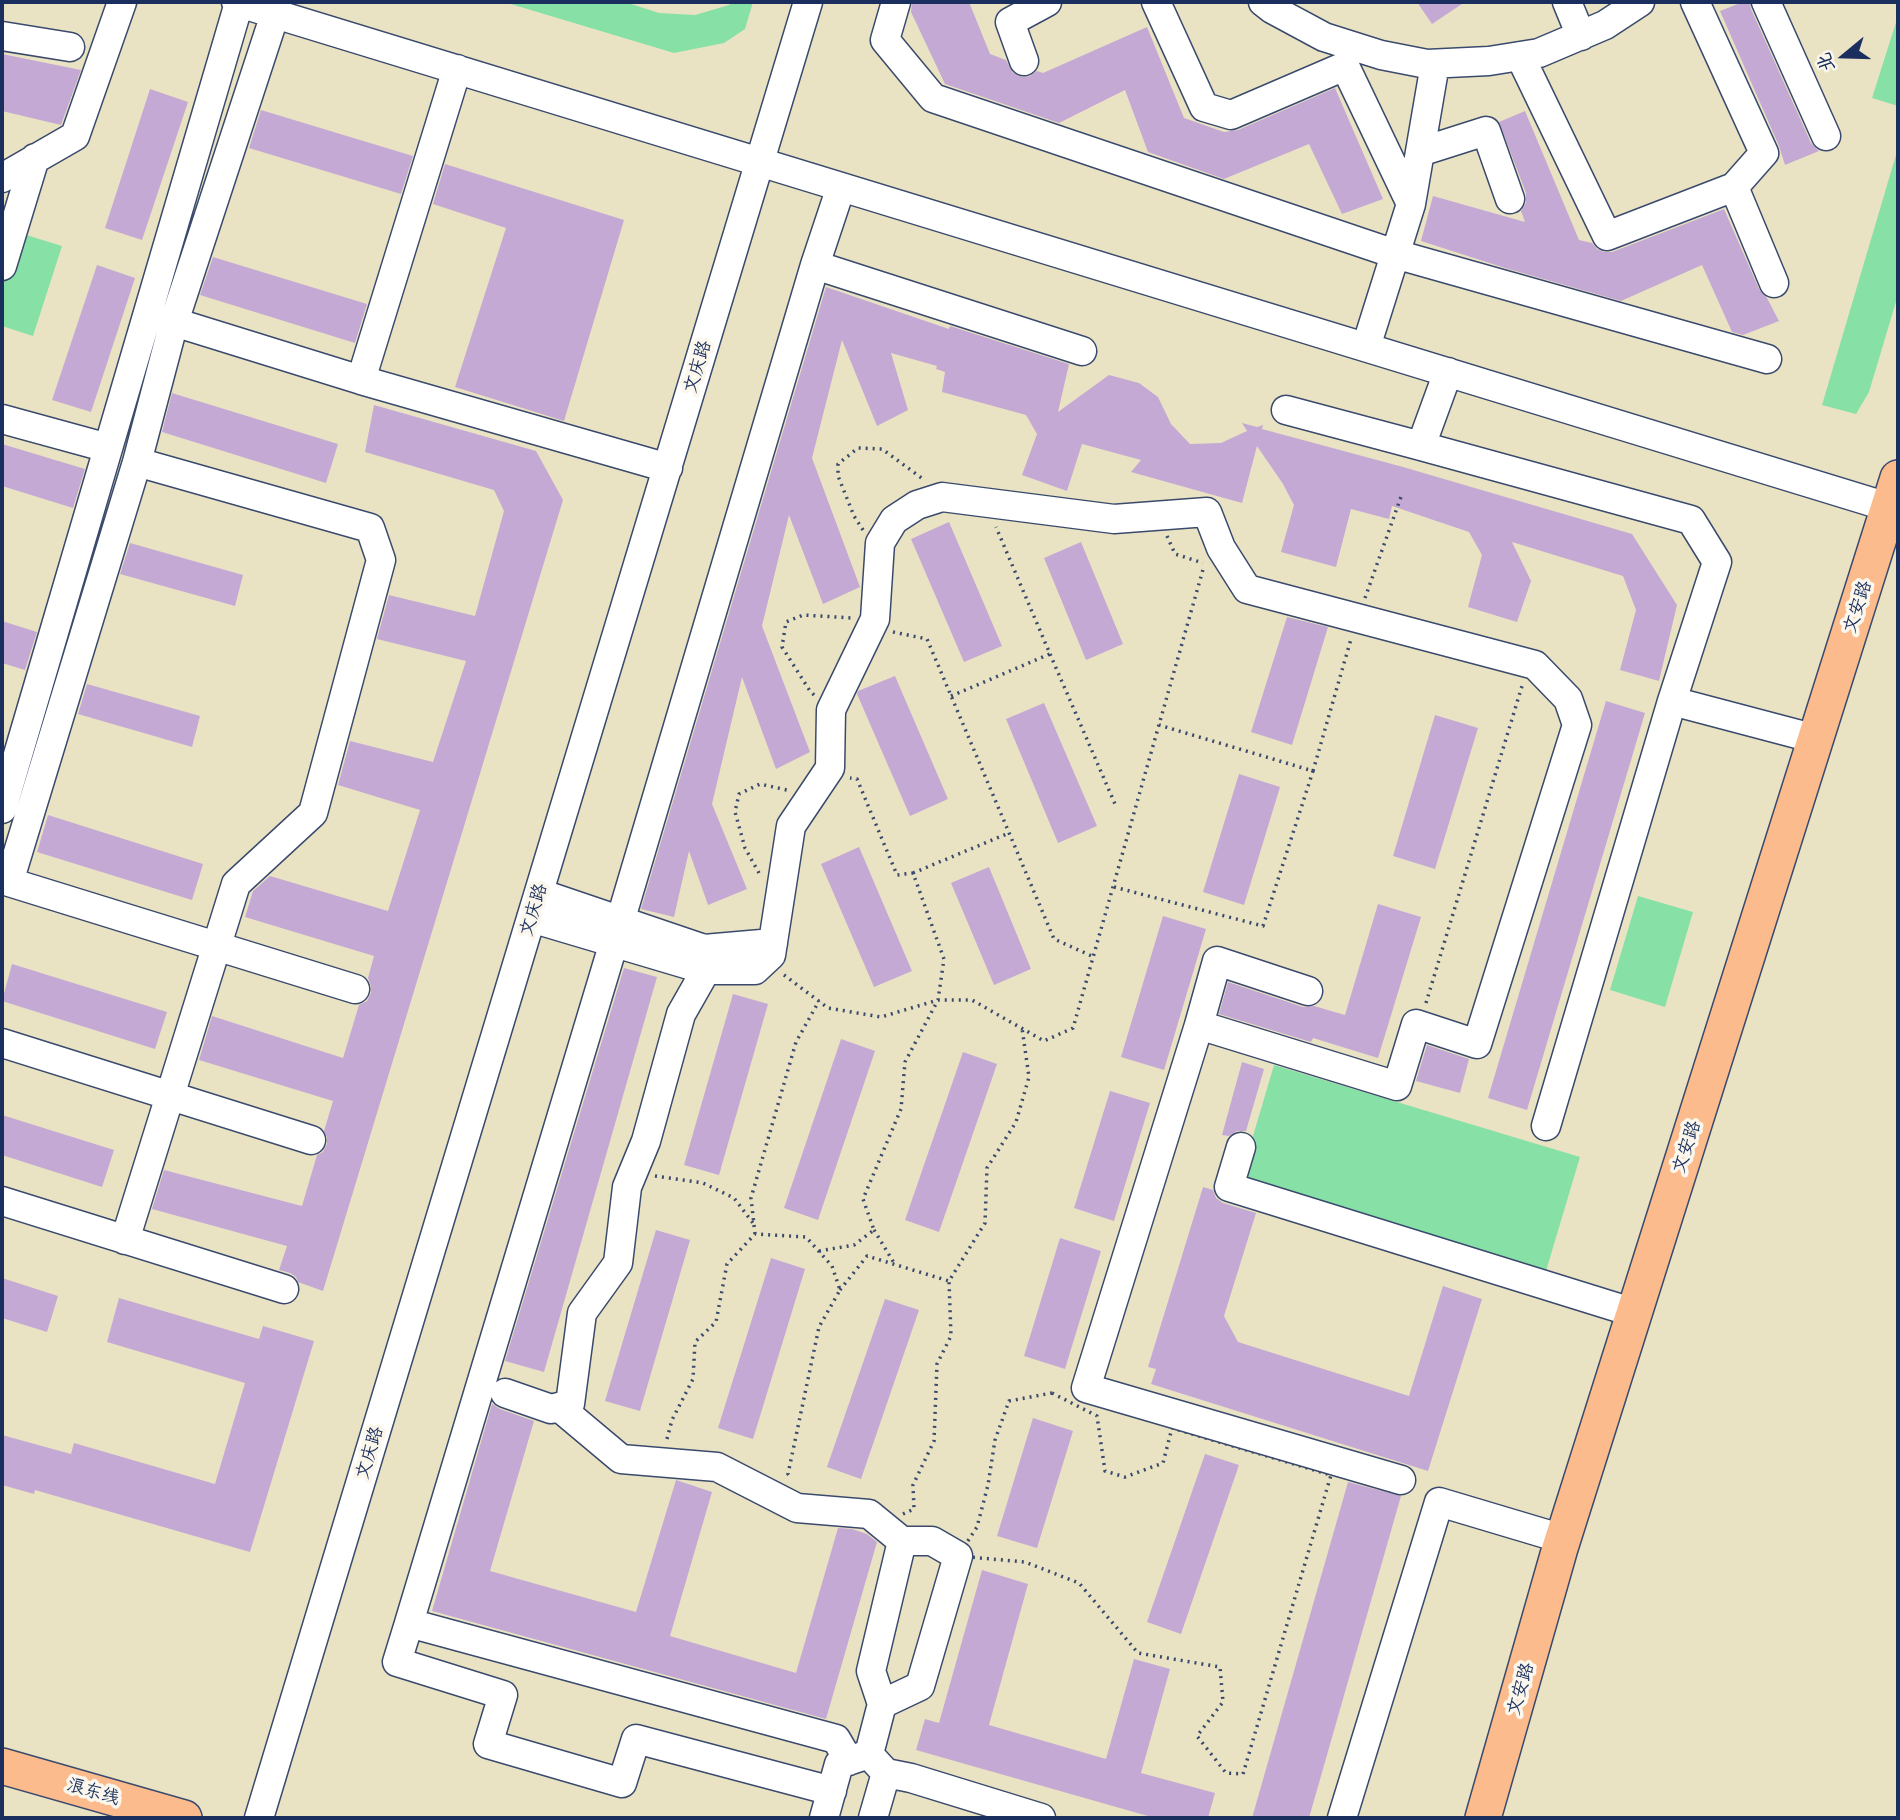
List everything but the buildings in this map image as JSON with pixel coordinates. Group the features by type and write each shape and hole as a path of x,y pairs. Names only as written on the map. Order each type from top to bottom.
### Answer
{"main road":[{"name":"文安路","path":"1483,1818 1563,1539 1895,498"},
{"name":"浪东线","path":"2,1766 184,1818"}],"street":[{"path":"2,178 75,135 122,2"},
{"path":"2,809 238,2 1448,372 1895,498"},
{"name":"文庆路","path":"259,1818 808,2"},
{"path":"895,2 885,40 933,98 1395,254 1767,359"},
{"path":"1024,61 1010,22 1047,2"},
{"path":"1156,2 1204,107 1231,115 1345,66 1411,204"},
{"path":"1263,2 1324,37 1381,55 1427,64 1489,61 1539,53 1605,25 1640,2"},
{"path":"1567,2 1581,36"},
{"path":"1520,56 1606,236 1734,187 1765,153 1695,2"},
{"path":"1766,2 1825,136"},
{"path":"275,14 174,322 137,462 9,882 355,989"},
{"path":"2,36 70,47"},
{"path":"1366,347 1411,204 1435,64"},
{"path":"361,380 457,69"},
{"path":"1420,152 1486,131 1510,199"},
{"path":"2,266 35,158"},
{"path":"831,1791 636,1739 622,1783 488,1744 503,1695 397,1662 618,931 815,265 841,187"},
{"path":"1734,187 1774,283"},
{"path":"815,265 1082,351"},
{"path":"174,322 361,380 668,468"},
{"path":"1421,446 1448,372"},
{"path":"1286,410 1692,520 1717,562 1672,701 1546,1126"},
{"path":"2,419 108,448"},
{"path":"125,1240 236,884 313,813 381,560 370,528 137,462"},
{"path":"618,931 706,970 755,970 769,952 791,826 830,768 831,710 872,623 880,543 894,520 917,505 942,497 1114,519 1207,512 1221,548 1248,589 1535,665 1568,699 1577,725 1477,1044 1416,1024 1397,1086 1199,1024"},
{"path":"1672,701 1816,739"},
{"path":"535,905 618,931 704,950 769,952"},
{"path":"1308,991 1217,961 1086,1388 1401,1480"},
{"path":"505,1393 551,1409 570,1404 582,1313 618,1263 626,1187 646,1141 681,1014 706,970"},
{"path":"2,1044 311,1140"},
{"path":"1241,1146 1229,1187 1635,1313"},
{"path":"2,1201 284,1289"},
{"path":"559,1406 621,1459 718,1467 797,1508 869,1514 892,1533 932,1541 958,1556 920,1686 882,1704"},
{"path":"1342,1818 1439,1502 1563,1539"},
{"path":"873,1818 868,1762 882,1704 871,1671 892,1533"},
{"path":"409,1623 836,1740 868,1762 1041,1818"},
{"path":"824,1818 839,1764 868,1762"}],"path":[{"path":"879,557 854,516 838,476 838,464 858,448 882,449 929,483 942,497"},
{"path":"985,502 1115,804"},
{"path":"769,952 828,1008 881,1017 938,1000 972,1000 1044,1041 1073,1028 1205,564 1175,554 1165,533 1164,515"},
{"path":"831,710 810,691 782,647 786,622 803,615 872,623 927,639 1054,939 1094,957"},
{"path":"951,696 1051,654"},
{"path":"1423,1012 1528,663"},
{"path":"1113,887 1263,926 1312,771 1159,725"},
{"path":"781,893 765,883 745,848 735,812 739,793 760,784 818,786 857,779 897,875 913,873 1009,833"},
{"path":"895,1265 874,1230 863,1199 901,1109 905,1062 938,1000 944,959 913,873"},
{"path":"662,1462 672,1420 694,1378 695,1342 716,1322 727,1264 755,1234 751,1198 796,1042 819,1002"},
{"path":"892,1533 914,1509 913,1485 934,1441 937,1364 951,1336 949,1281 985,1223 987,1168 1016,1122 1029,1077 1022,1028"},
{"path":"653,1175 703,1183 734,1198 754,1224"},
{"path":"819,1251 854,1245 874,1230"},
{"path":"755,1234 806,1237 832,1266 840,1290"},
{"path":"811,1509 788,1474 819,1327 840,1290 867,1256 949,1281"},
{"path":"1052,1393 1097,1416 1105,1471 1125,1477 1163,1463 1172,1429 1331,1475 1243,1774 1227,1773 1197,1735 1223,1702 1220,1667 1138,1653 1079,1583 1025,1562 958,1556 977,1527 988,1485 995,1440 1009,1401 1052,1393"}],"green space":[{"path":"504,2 625,2 659,13 695,15 729,5 730,2 753,2 745,29 724,43 674,53"},
{"path":"1898,16 1898,106 1872,98"},
{"path":"1898,148 1898,295 1869,392 1856,414 1822,405"},
{"path":"20,233 62,246 33,336 2,326 2,289"},
{"path":"1638,896 1693,912 1665,1007 1610,990"},
{"path":"1274,1065 1580,1157 1546,1271 1240,1180"}]}
